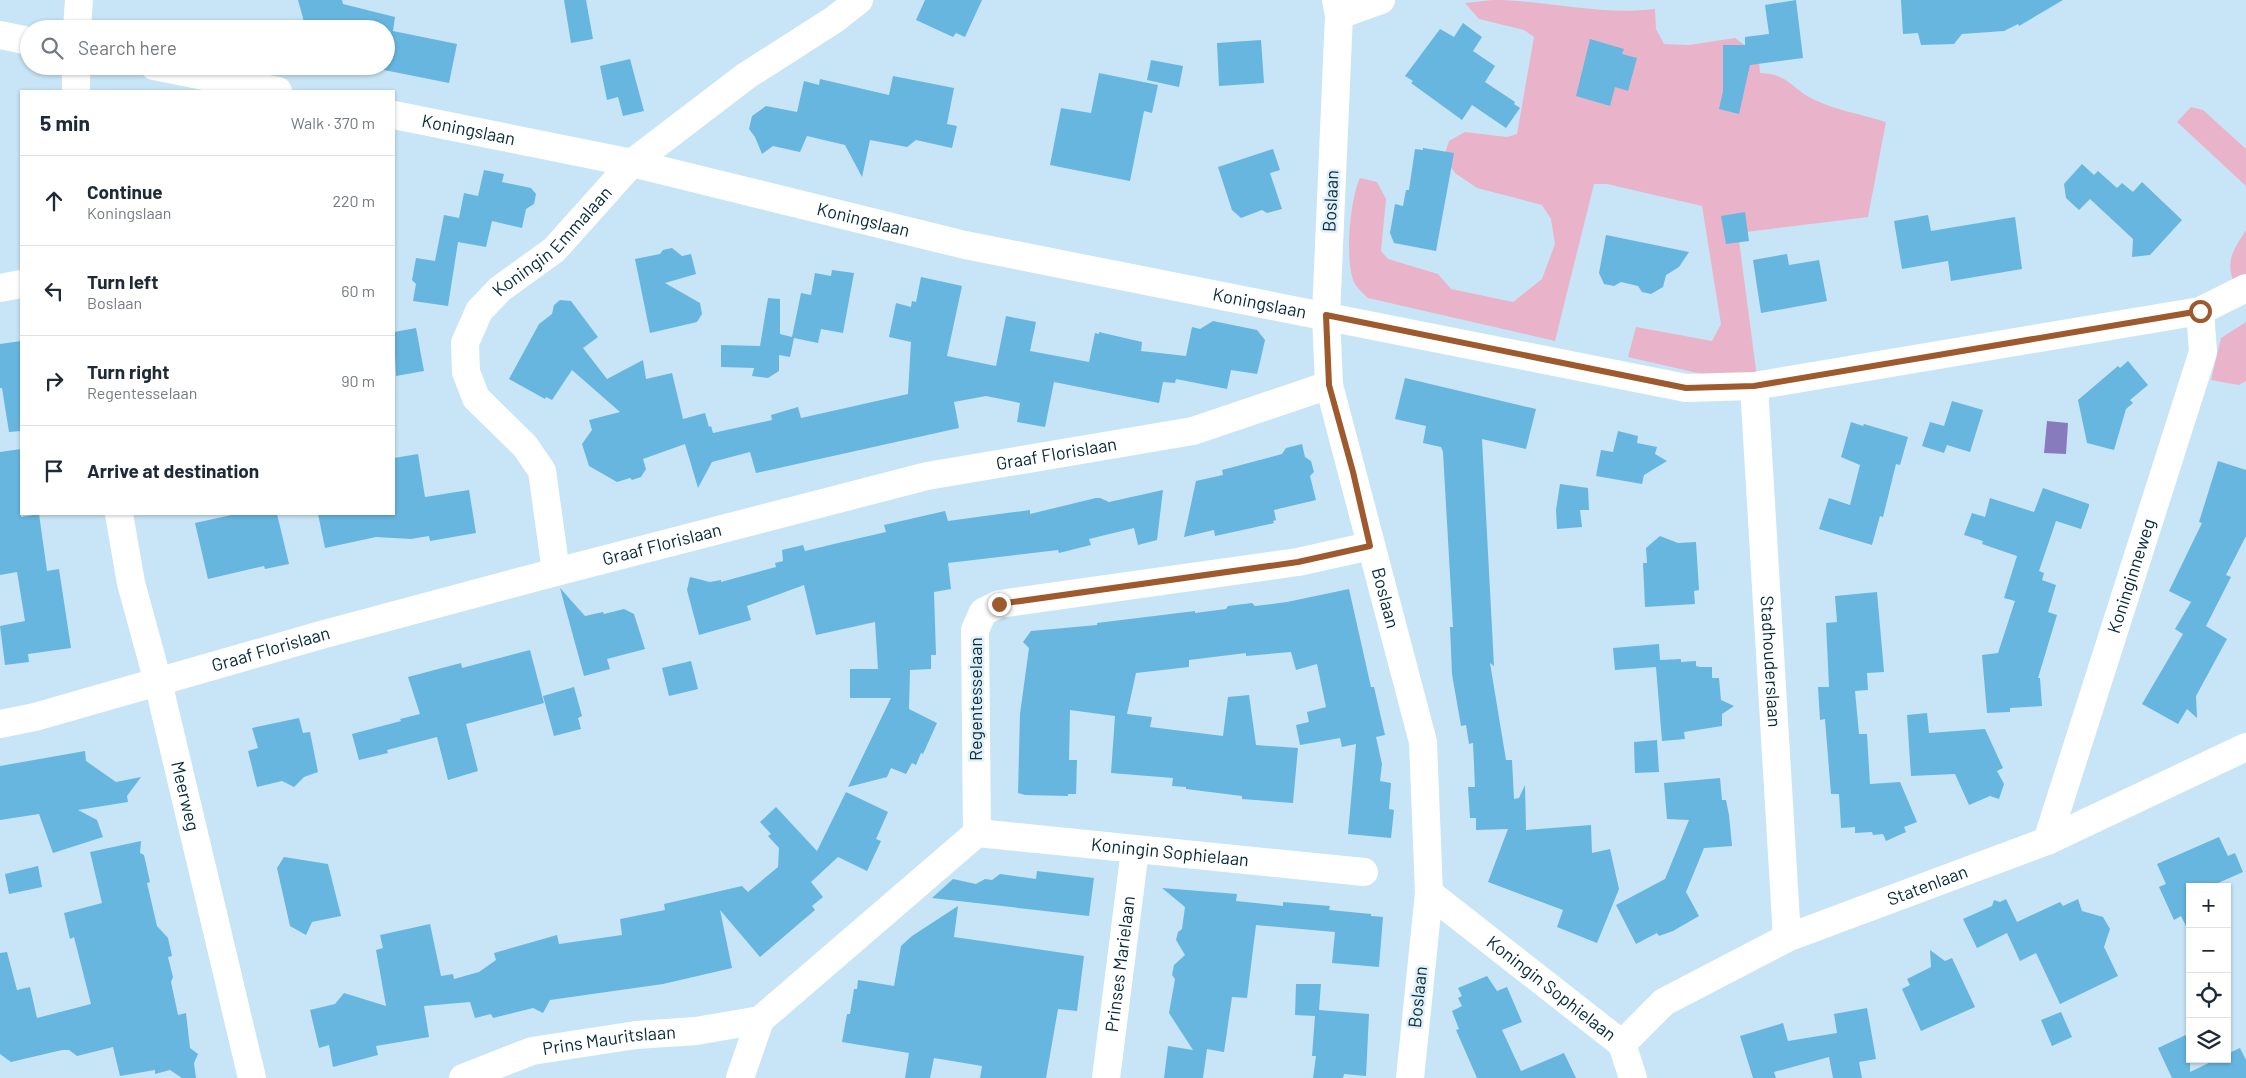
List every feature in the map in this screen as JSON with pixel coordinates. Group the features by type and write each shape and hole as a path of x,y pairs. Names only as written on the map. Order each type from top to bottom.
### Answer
{"street":[{"path":"78,20 79,0"},
{"name":"Koningin Emmalaan","path":"556,572 542,472 525,446 476,398 466,372 465,343 479,311 500,289 554,250 632,163 746,76 835,19 859,0"},
{"path":"1338,8 1381,0"},
{"name":"Boslaan","path":"1338,8 1326,315 1329,385 1423,742 1429,893 1410,1078"},
{"path":"0,35 20,39"},
{"path":"76,75 76,90"},
{"path":"199,75 273,90"},
{"name":"Koningslaan","path":"395,115 632,163 965,245 1326,315 1686,388 1754,386 2200,311 2246,288"},
{"path":"0,288 20,284"},
{"name":"Koninginneweg","path":"2047,840 2202,352 2200,311"},
{"name":"Graaf Florislaan","path":"0,724 35,717 556,572 927,476 1193,431 1329,385"},
{"name":"Stadhouderslaan","path":"1754,386 1787,938"},
{"name":"Meerweg","path":"119,515 131,583 158,682 252,1078"},
{"name":"Regentesselaan","path":"977,833 975,630 983,612 999,604 1298,562 1370,546"},
{"name":"Statenlaan","path":"1622,1044 1664,1002 1787,938 2047,840 2246,747"},
{"path":"740,1078 760,1020 977,833"},
{"name":"Koningin Sophielaan","path":"977,833 1364,872"},
{"name":"Prinses Marielaan","path":"1106,1078 1136,850"},
{"name":"Koningin Sophielaan","path":"1429,893 1622,1044 1633,1078"},
{"name":"Prins Mauritslaan","path":"463,1078 532,1051 636,1035 696,1032 760,1020"}],"shaded area":[{"path":"1493,0 1533,2 1614,11 1655,9 1656,29 1664,44 1689,45 1735,38 1750,49 1758,47 1760,73 1778,76 1807,96 1823,104 1886,122 1868,217 1738,233 1757,377 1715,377 1628,357 1636,327 1712,341 1721,324 1702,206 1607,184 1594,184 1555,341 1368,298 1356,286 1352,275 1349,247 1353,200 1360,178 1377,182 1386,199 1381,251 1388,259 1438,274 1451,289 1513,302 1542,279 1555,244 1551,219 1542,205 1477,188 1455,173 1444,156 1449,141 1465,132 1507,137 1517,134 1534,37 1524,30 1479,19 1465,3"},
{"path":"2191,107 2203,110 2246,149 2246,186 2177,122"},
{"path":"2246,230 2246,279 2235,286 2230,263 2234,251"},
{"path":"2246,322 2246,381 2239,385 2211,380 2221,338"},
{"path":"2047,421 2068,423 2066,454 2044,453"}],"building":[{"path":"298,0 342,0 343,4 395,17 395,20 304,20"},
{"path":"564,0 586,0 593,39 571,43"},
{"path":"925,0 982,0 965,37 956,33 953,37 916,20"},
{"path":"1796,0 1803,58 1750,65 1739,114 1719,109 1723,91 1723,45 1745,45 1745,37 1769,34 1765,5"},
{"path":"1901,0 2063,0 2019,26 2018,24 2004,31 1962,34 1954,44 1921,45 1918,33 1903,34"},
{"path":"1463,23 1482,37 1473,51 1495,66 1485,82 1515,102 1514,104 1520,108 1506,128 1472,105 1462,120 1411,83 1413,81 1405,76 1440,29 1454,37"},
{"path":"395,31 457,44 449,83 395,72"},
{"path":"1590,39 1624,49 1622,54 1637,58 1628,91 1615,87 1610,106 1576,96"},
{"path":"1261,40 1264,83 1219,86 1217,43"},
{"path":"630,59 644,111 623,116 618,97 607,100 600,66"},
{"path":"1151,60 1183,66 1179,87 1147,80"},
{"path":"1099,73 1158,85 1152,113 1144,111 1130,181 1050,165 1061,108 1091,113"},
{"path":"893,76 954,88 947,124 957,126 952,148 916,140 907,147 870,140 862,177 845,145 807,136 800,152 773,146 762,154 755,137 749,129 752,116 766,106 797,112 804,81 819,85 820,79 889,95"},
{"path":"1423,148 1454,153 1436,251 1394,243 1390,233 1395,204 1403,206 1406,190 1409,190 1415,149 1423,150"},
{"path":"1273,149 1280,170 1270,173 1282,209 1267,213 1262,210 1241,218 1232,210 1218,167"},
{"path":"2082,164 2094,175 2098,171 2117,188 2122,183 2133,192 2142,182 2182,220 2150,255 2132,257 2133,239 2090,199 2079,210 2066,198 2064,184"},
{"path":"484,170 504,174 502,182 531,188 536,194 534,204 526,209 522,228 492,221 486,247 458,242 448,306 413,301 416,284 412,280 416,258 435,261 444,215 459,218 464,193 478,196"},
{"path":"1745,212 1749,241 1726,244 1721,216"},
{"path":"1928,215 1931,231 2015,217 2022,269 1951,281 1948,261 1902,269 1894,221"},
{"path":"1606,235 1689,252 1679,267 1666,275 1663,287 1651,294 1642,292 1638,286 1621,282 1614,286 1604,284 1599,273"},
{"path":"672,248 682,256 691,254 696,274 665,283 700,303 702,314 697,322 650,333 635,259 660,254 663,250"},
{"path":"1787,254 1789,265 1819,260 1827,301 1761,313 1753,260"},
{"path":"832,270 854,273 843,333 821,329 818,343 794,338 790,357 779,355 779,371 768,378 752,376 754,368 721,367 721,345 760,346 768,298 780,299 780,334 792,337 801,293 811,295 815,273 831,276"},
{"path":"921,277 962,286 947,356 996,366 1006,316 1036,322 1030,351 1089,362 1095,333 1099,334 1099,332 1142,342 1141,351 1186,356 1192,327 1200,329 1213,321 1257,330 1265,340 1257,374 1231,370 1227,389 1176,379 1175,383 1163,382 1159,403 1054,382 1045,427 1017,422 1020,403 986,396 954,402 959,428 756,473 750,452 712,462 698,488 685,444 643,459 646,469 641,477 632,480 630,478 617,482 589,466 582,444 592,430 589,420 620,412 572,370 552,400 546,397 545,399 509,379 539,324 552,314 554,305 560,300 571,301 598,337 583,348 607,379 643,360 646,379 672,373 683,419 705,413 713,433 772,420 771,415 798,407 801,418 908,394 911,342 889,337 896,303 911,307 912,301 916,302"},
{"path":"416,328 424,371 396,376 395,332"},
{"path":"20,341 20,431 9,432 2,388 0,388 0,344"},
{"path":"2128,361 2148,385 2130,400 2133,403 2126,409 2114,450 2087,443 2078,400 2118,366 2120,368"},
{"path":"1405,378 1536,409 1526,449 1482,439 1494,666 1490,663 1506,760 1512,760 1514,799 1519,798 1525,785 1526,830 1591,825 1592,853 1610,849 1619,889 1597,943 1557,927 1563,910 1488,882 1508,829 1476,830 1476,818 1470,818 1468,787 1475,787 1473,743 1469,744 1466,725 1461,726 1452,674 1450,627 1453,627 1443,452 1441,447 1423,443 1426,426 1395,419"},
{"path":"1952,401 1983,410 1970,452 1947,445 1944,453 1922,446 1930,422 1944,426"},
{"path":"1851,422 1908,437 1900,465 1896,464 1883,517 1880,516 1872,545 1819,529 1829,498 1850,505 1860,465 1841,457"},
{"path":"1618,431 1638,436 1637,443 1657,447 1655,454 1667,461 1644,475 1642,484 1596,476 1601,450 1613,452"},
{"path":"1302,444 1305,457 1311,461 1314,472 1310,476 1316,500 1274,510 1276,520 1273,521 1274,523 1215,536 1214,530 1184,537 1196,481 1223,475 1222,470 1282,454 1286,448"},
{"path":"20,449 20,515 21,517 39,515 47,571 59,569 71,648 28,654 29,662 5,665 0,626 25,621 17,572 0,575 0,452"},
{"path":"418,454 425,497 469,490 476,533 430,541 429,536 411,539 376,537 325,548 318,515 395,515 395,458"},
{"path":"2218,461 2246,470 2246,536 2226,575 2231,577 2206,626 2227,639 2196,696 2197,718 2187,709 2178,724 2142,704 2183,634 2175,629 2191,602 2169,591 2202,523 2199,522"},
{"path":"1560,484 1588,488 1589,510 1580,510 1582,527 1557,529 1556,510"},
{"path":"2043,488 2089,504 2089,506 2081,529 2056,521 2039,571 2044,573 2042,580 2056,585 2048,612 2057,615 2038,678 2040,678 2042,706 2010,708 2010,712 1987,713 1982,655 1998,653 2015,601 2004,598 2017,556 1982,544 1983,541 1964,535 1972,513 1985,517 1990,498 2034,512"},
{"path":"1163,490 1157,540 1138,545 1134,528 1089,539 1091,545 1059,553 1058,550 948,563 951,589 934,592 936,655 931,655 931,669 910,670 909,709 937,723 923,754 921,753 916,765 912,763 906,774 891,768 887,777 848,787 891,698 850,698 850,669 878,669 875,622 816,635 804,585 747,606 751,620 699,635 687,590 690,577 710,582 721,580 721,582 776,567 775,563 783,561 782,550 803,545 805,551 886,532 884,525 945,511 948,521 1030,510 1030,514 1096,498 1109,502"},
{"path":"231,515 277,515 289,564 265,569 264,566 208,579 195,523"},
{"path":"1660,536 1678,543 1696,542 1699,590 1694,591 1695,604 1645,607 1643,563 1647,563 1646,548"},
{"path":"560,588 585,616 624,609 634,614 645,649 607,659 610,669 584,676"},
{"path":"1349,589 1371,687 1374,687 1385,735 1376,737 1382,764 1380,781 1391,783 1389,809 1394,810 1391,838 1348,834 1356,744 1342,747 1340,738 1300,745 1296,725 1309,722 1307,712 1326,707 1317,664 1296,670 1291,652 1246,656 1246,653 1189,660 1189,667 1136,673 1127,714 1152,717 1150,727 1223,736 1228,697 1249,695 1256,745 1298,748 1293,803 1242,799 1242,796 1186,789 1186,787 1172,786 1173,778 1111,773 1115,716 1070,710 1069,760 1077,760 1076,794 1068,794 1068,796 1025,795 1018,793 1020,714 1029,648 1023,642 1031,631 1097,625 1097,623 1195,611 1195,613 1252,603 1255,606 1287,602"},
{"path":"1877,592 1884,672 1867,673 1868,690 1855,691 1859,734 1867,734 1870,784 1900,782 1917,822 1904,827 1906,832 1886,841 1883,834 1873,835 1872,832 1855,833 1855,827 1841,828 1839,794 1831,794 1825,719 1820,720 1818,687 1829,687 1826,623 1837,622 1835,596"},
{"path":"1659,644 1660,660 1681,659 1681,662 1696,661 1696,666 1712,667 1712,678 1719,678 1721,700 1734,706 1722,714 1722,726 1684,732 1685,739 1662,741 1656,667 1615,670 1613,648"},
{"path":"530,650 544,703 466,724 478,771 448,780 437,737 387,750 388,753 359,760 352,734 420,714 408,677 461,663 462,668"},
{"path":"691,661 698,689 669,696 662,668"},
{"path":"574,687 582,716 578,718 581,729 554,736 543,696"},
{"path":"1927,713 1929,733 1985,729 2003,768 1997,771 2004,784 1999,799 1990,796 1969,805 1955,774 1911,776 1907,715"},
{"path":"299,718 303,733 310,732 318,772 304,777 294,787 282,781 257,787 248,751 258,748 252,728"},
{"path":"1657,740 1659,772 1635,773 1634,742"},
{"path":"85,751 86,761 116,782 141,777 127,796 128,802 78,810 97,820 103,837 53,853 39,814 0,820 0,766"},
{"path":"1720,778 1722,800 1726,800 1729,815 1732,846 1704,848 1686,892 1699,916 1673,931 1659,936 1657,933 1636,944 1616,905 1665,879 1689,820 1667,819 1664,783"},
{"path":"846,792 888,812 876,839 881,841 867,871 838,857 811,882 823,897 812,906 815,910 760,957 720,910 732,968 663,984 550,1000 543,1013 533,1008 493,1018 491,1014 475,1018 470,1002 424,1006 429,1037 376,1046 378,1055 333,1067 329,1045 319,1048 310,1010 335,1004 344,993 386,1006 376,950 383,948 380,935 430,924 441,976 453,974 454,979 479,972 496,960 494,953 557,935 559,944 622,935 620,919 665,910 664,904 742,886 748,892 778,867 779,848 768,836 771,834 760,822 776,807 817,851"},
{"path":"2219,837 2228,856 2235,853 2243,872 2218,883 2186,883 2186,926 2181,916 2174,920 2159,887 2166,884 2157,864"},
{"path":"141,841 140,853 144,855 150,882 147,883 157,926 168,938 172,956 168,957 173,977 171,982 178,1015 186,1013 190,1048 198,1054 194,1063 196,1078 182,1078 170,1070 155,1074 155,1070 120,1076 113,1047 77,1056 69,1050 62,1050 11,1062 0,1054 0,953 7,952 17,990 30,987 37,1018 91,1004 74,937 70,939 64,913 102,903 90,852"},
{"path":"284,857 328,864 341,916 312,922 306,935 290,926 277,868"},
{"path":"38,866 42,887 9,894 5,874"},
{"path":"1037,871 1094,878 1089,916 932,898 953,879 976,884 985,879 992,880 1000,874 1036,879"},
{"path":"1162,888 1237,894 1236,901 1283,906 1283,902 1330,906 1329,910 1383,917 1379,967 1332,963 1335,932 1256,925 1247,998 1232,997 1224,1052 1207,1049 1203,1078 1164,1078 1168,1046 1193,1050 1169,1013 1175,979 1172,975 1174,965 1185,955 1176,940 1178,932 1182,929 1185,907"},
{"path":"2006,899 2017,922 2060,902 2063,906 2078,899 2082,911 2103,917 2110,929 2104,947 2118,976 2060,1004 2036,953 2020,961 2007,933 1977,948 1963,919 1992,906 1994,900 2000,902"},
{"path":"958,906 954,937 1084,956 1077,1011 1058,1009 1046,1078 980,1078 982,1066 934,1058 930,1078 905,1078 909,1053 842,1042 847,1014 850,1014 854,989 857,989 858,980 894,986 901,946 912,936"},
{"path":"1930,950 1945,961 1952,958 1975,1007 1921,1031 1902,989 1910,985 1907,979 1931,967"},
{"path":"1487,976 1497,991 1507,987 1522,1022 1502,1030 1521,1071 1564,1053 1576,1078 1477,1078 1456,1030 1459,1029 1452,1011 1462,1006 1458,998 1462,996 1458,988"},
{"path":"1296,984 1321,984 1319,1010 1369,1014 1366,1076 1344,1074 1343,1078 1313,1078 1316,1056 1312,1056 1315,1016 1295,1015"},
{"path":"1867,1008 1876,1059 1859,1062 1862,1078 1833,1078 1829,1057 1774,1072 1776,1078 1753,1078 1740,1036 1783,1023 1788,1041 1837,1033 1834,1014"},
{"path":"2061,1012 2072,1037 2052,1046 2041,1020"},
{"path":"2186,1035 2186,1063 2190,1063 2190,1072 2209,1063 2231,1063 2231,1052 2240,1048 2246,1060 2246,1078 2172,1078 2158,1048"}],"route":[{"path":"999,604 1298,562 1370,546 1353,472 1329,385 1326,315 1686,388 1754,386 2200,311"}]}
